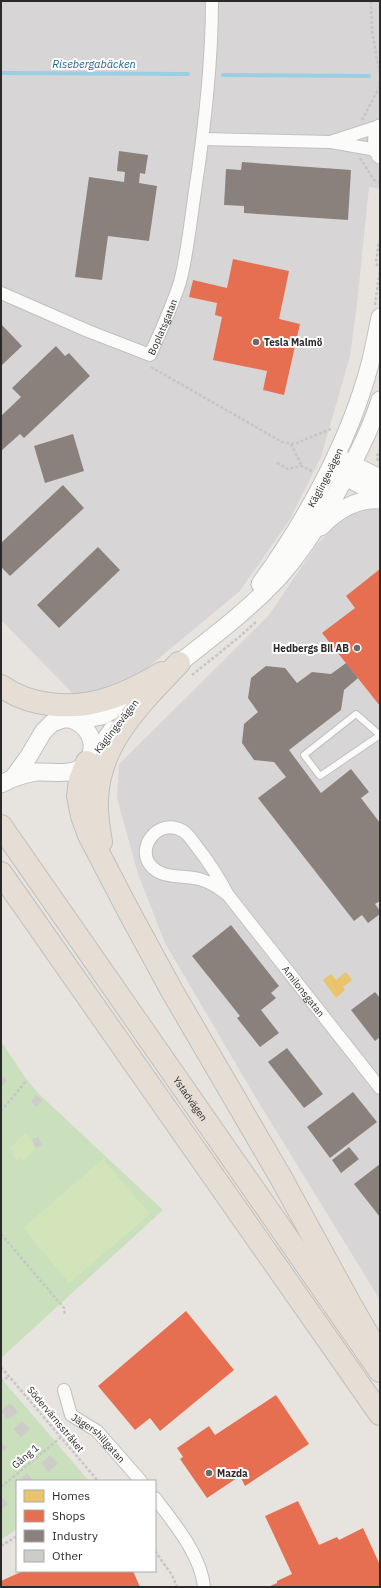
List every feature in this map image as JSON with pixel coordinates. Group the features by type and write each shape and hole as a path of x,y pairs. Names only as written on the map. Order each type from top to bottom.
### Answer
{"highway":[{"path":"1,686 15,694 34,701 56,705 82,704 107,699 121,694 141,685 179,663"},
{"path":"105,863 97,810 99,781 106,758 119,732 131,716 179,663"},
{"path":"1,694 14,703 32,710 70,719"},
{"path":"88,761 78,787 78,802 85,825 128,910 172,991 280,1176 380,1356"},
{"name":"Ystadvägen","path":"1,826 380,1371"},
{"path":"1,873 9,889 380,1414"}],"main road":[{"path":"380,127 376,139 380,154"},
{"name":"Käglingevägen","path":"232,621 270,569 322,485 346,431 369,365 380,316"},
{"name":"Käglingevägen","path":"8,780 29,756 47,727 57,720 102,716 143,692 254,602 280,575 305,544 324,514 349,471 365,438 380,400"},
{"path":"333,462 349,471 380,495"},
{"path":"349,471 380,478"},
{"path":"305,544 327,521 343,510 360,501 380,500"},
{"name":"Käglingevägen","path":"8,780 36,772 73,771 83,766 143,692"},
{"name":"Käglingevägen","path":"70,719 83,725 92,739 93,750 88,761"}],"street":[{"name":"Boplatsgatan","path":"1,293 88,331 150,355 171,308 180,281 187,248 203,139 207,97 212,1"},
{"path":"331,142 380,127"},
{"path":"203,139 331,142 371,149 380,154"},
{"name":"Amilonsgatan","path":"228,895 208,882 164,874 152,868 148,862 146,851 153,833 168,827 178,828 188,834 212,866 228,895 380,1088"},
{"name":"Jägershillgatan","path":"64,1390 72,1415 97,1431 140,1480"},
{"path":"156,1499 187,1542 203,1578 204,1587"}],"lane":[{"path":"356,714 380,736 320,776 304,755 356,714"}],"path":[{"path":"360,123 379,88 380,77 372,31 371,1"},
{"path":"146,365 282,442 291,444 309,439 332,429 339,428 346,431"},
{"path":"291,444 302,466"},
{"path":"377,456 380,450"},
{"path":"1,1111 27,1080"},
{"path":"1,1234 64,1308 65,1315"},
{"name":"Södervärnsstråket","path":"1,1367 97,1480"},
{"path":"1,1382 9,1376"},
{"name":"Gång 1","path":"1,1486 60,1438"},
{"path":"1,1546 16,1537"},
{"path":"156,1552 172,1575 177,1587"}],"shaded area":[{"path":"1,1 380,1 380,189 369,187 350,356 321,457 290,519 240,591 140,674 110,693 78,699 1,620"},
{"path":"380,507 380,1300 253,1093 165,943 138,874 117,798 119,764 269,615 317,544 337,525 351,515 370,508"}],"green space":[{"path":"1,1041 26,1079 39,1094 163,1210 1,1358"},
{"path":"25,1133 31,1139 35,1149 24,1160 20,1157 17,1160 13,1155 15,1152 10,1148"},
{"path":"103,1159 150,1214 69,1283 23,1228"},
{"path":"1,1378 88,1480 16,1480 16,1530 1,1540"}],"building: Homes":[{"path":"346,972 352,980 343,987 345,990 336,998 323,980 331,974 336,980"}],"building: Shops":[{"name":"Tesla Malmö","path":"233,259 289,271 279,319 300,324 284,395 263,390 267,371 213,360 222,317 215,315 217,303 189,297 193,280 227,288"},
{"name":"Hedbergs Bil AB","path":"380,569 380,706 322,633 355,608 346,596"},
{"path":"186,1311 234,1370 160,1431 150,1418 135,1430 98,1386"},
{"path":"276,1395 309,1444 245,1486 240,1476 207,1498 180,1459 183,1457 177,1448 209,1426 215,1435"},
{"path":"298,1501 319,1545 337,1537 339,1540 363,1528 380,1565 380,1587 268,1587 292,1574 265,1516"},
{"path":"21,1572 133,1572 140,1587 2,1587 1,1581"}],"building: Industry":[{"path":"119,151 148,155 145,174 140,173 139,183 157,186 149,241 108,236 102,280 75,277 89,177 124,182 125,172 117,171"},
{"path":"242,162 351,170 348,220 244,213 244,206 224,205 226,169 241,170"},
{"path":"1,324 22,346 1,366"},
{"path":"56,346 65,356 69,353 90,376 24,438 20,434 1,451 1,416 21,397 12,388"},
{"path":"73,434 84,471 45,483 34,446"},
{"path":"63,485 84,508 10,576 1,567 1,543"},
{"path":"98,547 120,570 59,628 37,605"},
{"path":"346,663 358,678 344,690 341,710 289,750 321,793 351,769 369,792 361,798 380,823 380,901 375,904 380,911 380,914 368,923 362,915 354,921 258,798 286,777 274,762 254,760 242,743 244,724 258,712 248,698 251,678 266,666 285,668 297,683 312,672 331,674"},
{"path":"231,925 279,986 271,993 276,998 261,1010 279,1033 260,1047 237,1018 240,1016 192,956"},
{"path":"375,992 380,998 380,1037 375,1041 351,1010"},
{"path":"287,1048 323,1094 304,1108 268,1062"},
{"path":"353,1092 377,1122 330,1158 307,1127"},
{"path":"349,1147 359,1159 341,1173 332,1160"},
{"path":"380,1164 380,1217 354,1184"}],"building: Other":[{"path":"1,1075 7,1080 1,1087"},
{"path":"36,1095 42,1100 37,1107 31,1102"},
{"path":"38,1137 42,1145 36,1148 32,1139"},
{"path":"10,1403 18,1412 8,1420 1,1411"},
{"path":"22,1421 30,1429 21,1437 13,1429"},
{"path":"1,1442 7,1448 1,1453"},
{"path":"50,1455 58,1464 48,1472 41,1463"},
{"path":"27,1473 32,1480 19,1480"},
{"path":"1,1496 8,1504 1,1510"}],"waterway":[{"name":"Risebergabäcken","path":"1,73 188,74"},
{"name":"Risebergabäcken","path":"223,75 369,76"}],"place":[{"name":"Tesla Malmö","path":"256,342"},
{"name":"Hedbergs Bil AB","path":"357,648"},
{"name":"Mazda","path":"209,1473"}]}
